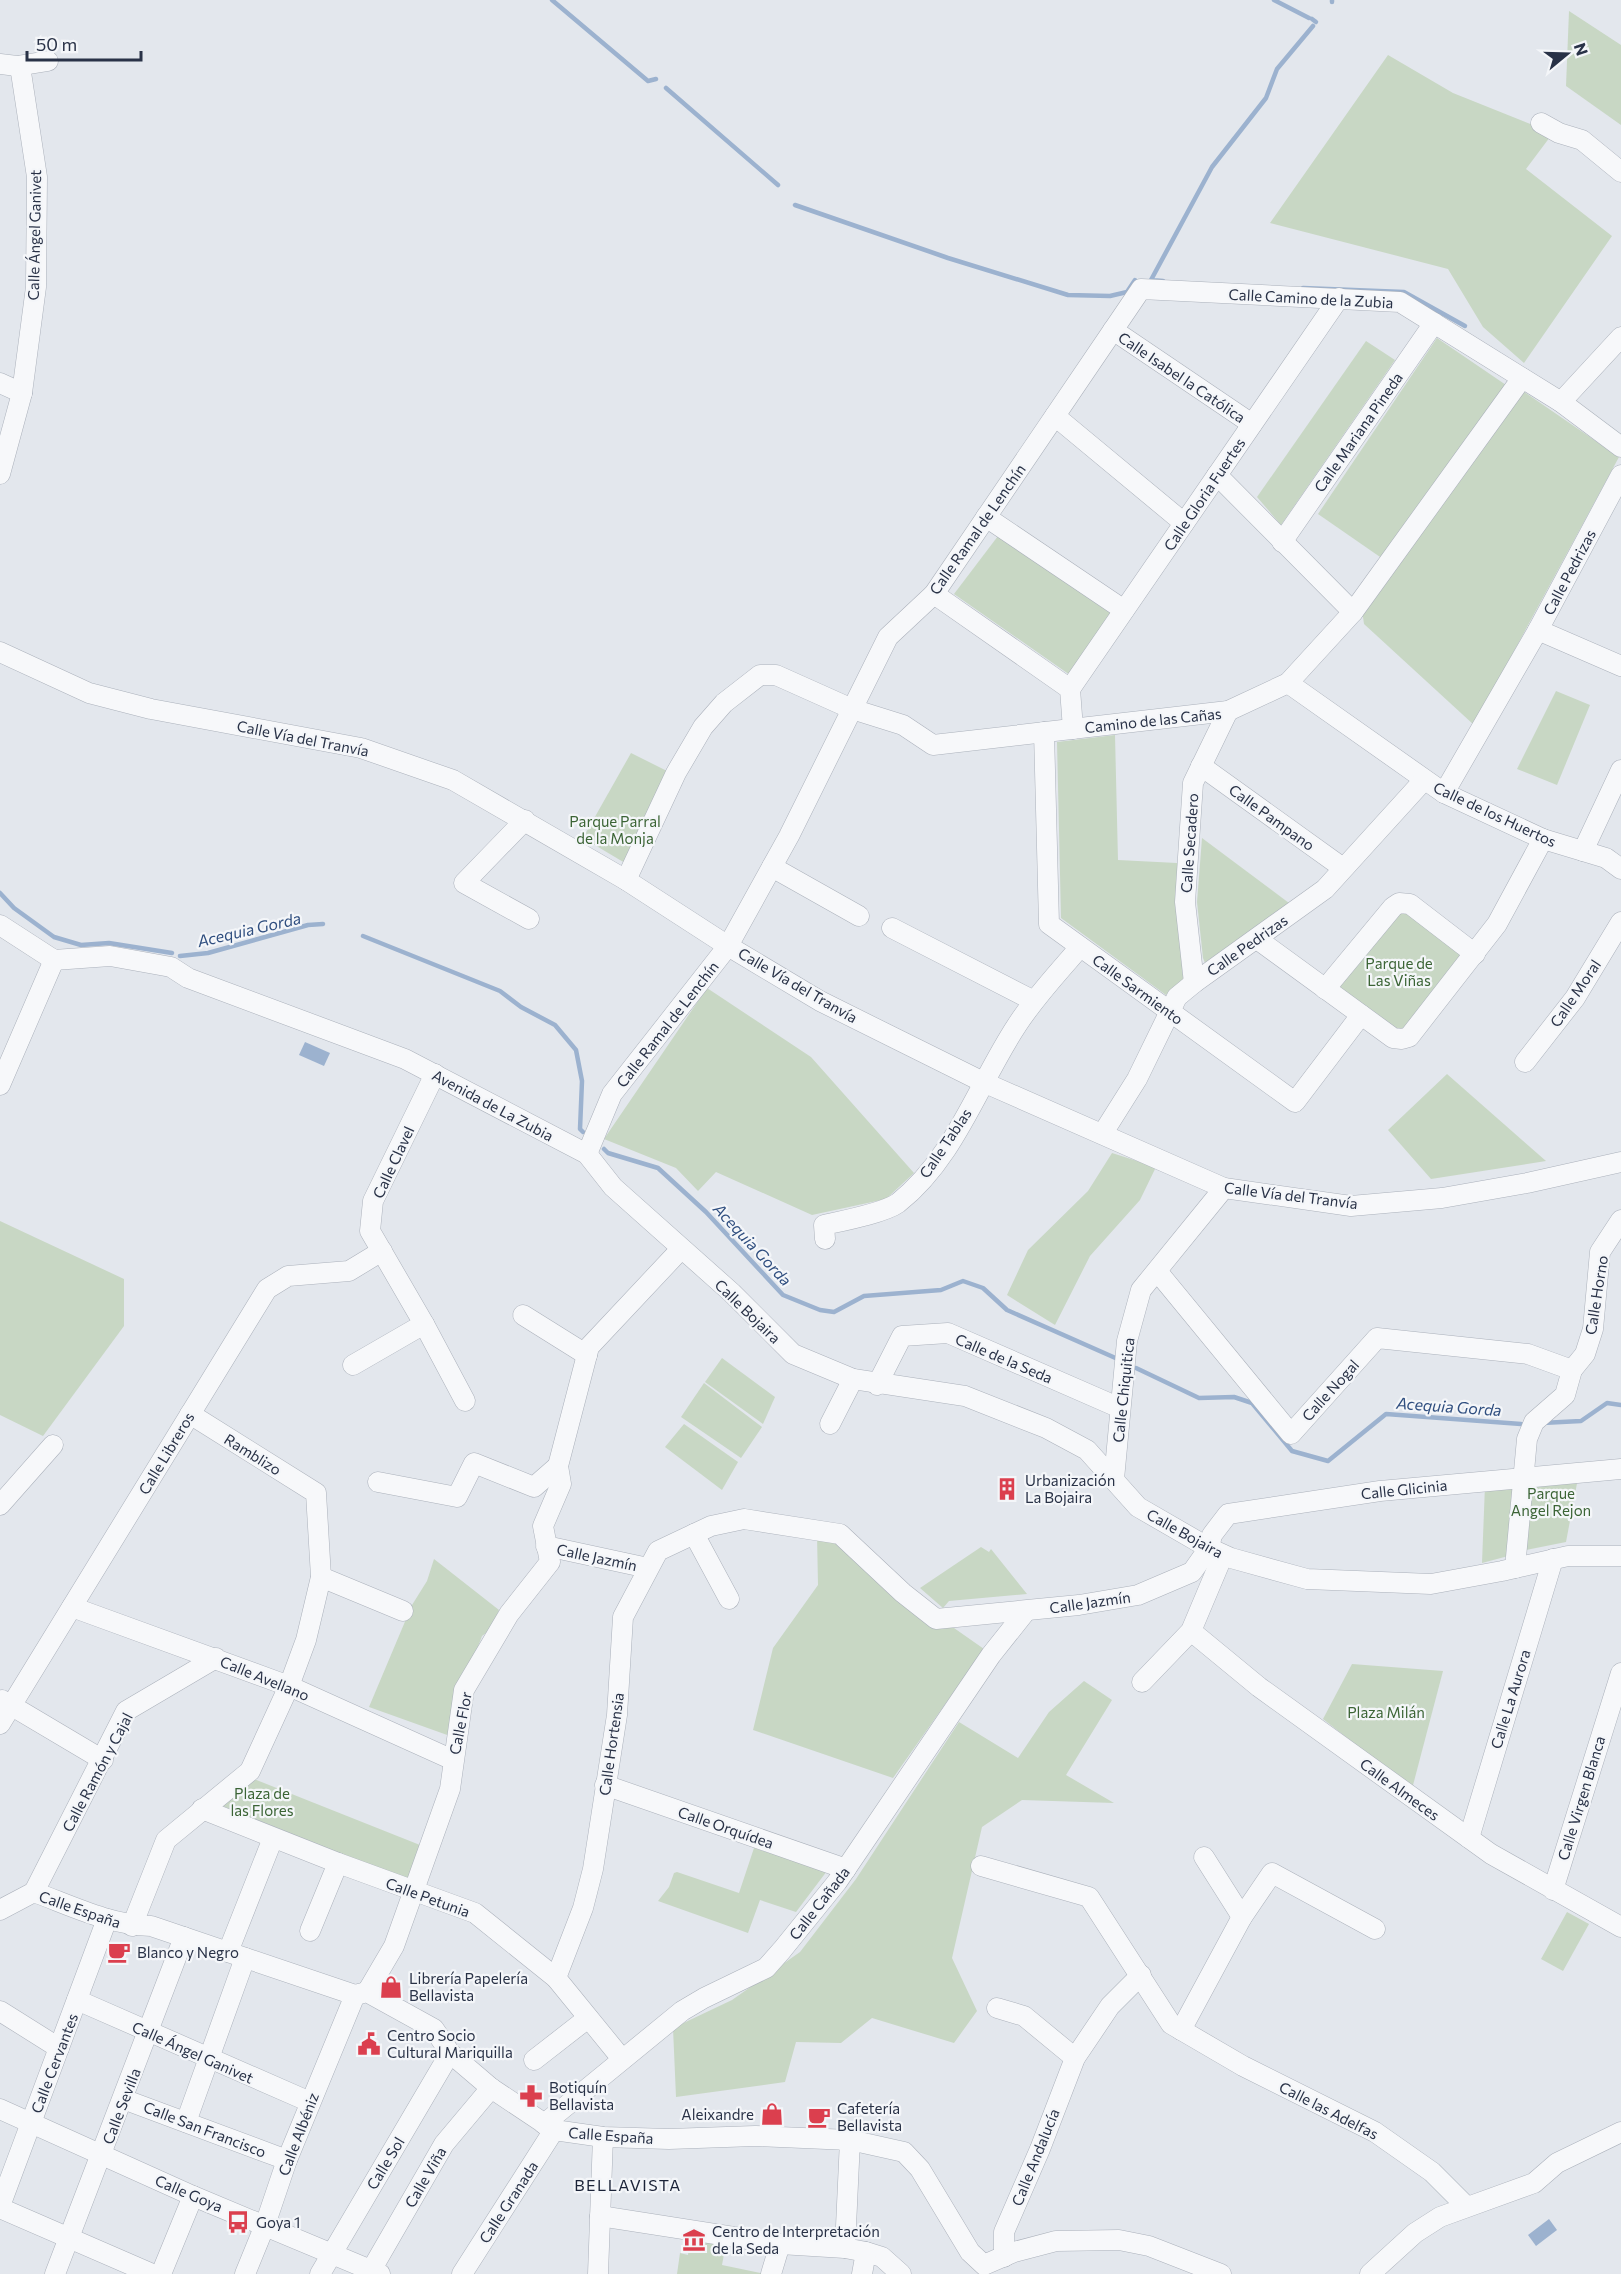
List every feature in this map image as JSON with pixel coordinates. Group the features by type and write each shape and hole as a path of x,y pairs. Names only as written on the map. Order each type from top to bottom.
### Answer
{"street":[{"path":"11,65 48,61"},
{"name":"Calle Ángel Ganivet","path":"0,474 28,284 29,173 11,65"},
{"path":"1541,123 1559,133 1582,140 1621,172"},
{"name":"Calle Camino de la Zubia","path":"1141,289 1400,302 1561,402 1621,447"},
{"name":"Calle Ramal de Lenchín","path":"587,1154 612,1094 728,946 789,836 888,637 934,594 1141,289"},
{"name":"Calle Gloria Fuertes","path":"1070,689 1339,298"},
{"name":"Calle Mariana Pineda","path":"1282,542 1434,323"},
{"name":"Calle Isabel la Católica","path":"1113,330 1251,424"},
{"path":"1561,402 1621,337"},
{"name":"Camino de las Cañas","path":"626,880 676,773 704,727 724,703 760,675 776,675 810,688 852,709 903,726 933,745 1228,711 1288,683 1353,612 1522,378"},
{"name":"Calle Ángel Ganivet","path":"0,444 12,389"},
{"path":"1055,416 1184,523"},
{"path":"1217,475 1353,612"},
{"name":"Calle Pedrizas","path":"1444,793 1538,630 1621,475"},
{"path":"986,517 1124,610"},
{"path":"934,594 1070,689 1073,729"},
{"path":"1538,630 1621,666"},
{"name":"Calle Vía del Tranvía","path":"0,652 89,693 151,709 361,748 453,780 626,880 728,946 820,1001 983,1082 1224,1188 1351,1206 1442,1198 1527,1183 1621,1162"},
{"name":"Calle de los Huertos","path":"1288,683 1444,793 1543,839 1606,858 1621,869"},
{"name":"Calle Secadero","path":"1194,983 1185,902 1193,783 1228,711"},
{"name":"Calle Sarmiento","path":"1044,732 1049,924 1294,1102 1361,1015"},
{"name":"Calle Pampano","path":"1201,766 1343,868"},
{"path":"1583,852 1621,770"},
{"name":"Calle Pedrizas","path":"1103,1133 1137,1079 1178,998 1194,983 1325,889 1424,780"},
{"path":"525,820 464,884 529,919"},
{"path":"1257,939 1393,1038 1409,1037 1497,924 1543,839"},
{"path":"771,867 859,916"},
{"path":"1325,989 1393,907 1402,902 1410,904 1475,954"},
{"name":"Calle Moral","path":"1525,1062 1575,998 1621,922"},
{"path":"0,925 54,960 0,1085"},
{"path":"892,928 1035,1001"},
{"name":"Calle Tablas","path":"825,1239 824,1225 855,1218 896,1204 928,1173 961,1126 983,1082 1017,1024 1080,947"},
{"name":"Avenida de La Zubia","path":"54,960 110,956 171,967 188,978 405,1059 587,1154 613,1187 681,1249"},
{"name":"Calle Clavel","path":"435,1074 373,1201 370,1231 465,1401"},
{"name":"Calle Chiquitica","path":"1114,1479 1127,1341 1141,1290 1224,1188"},
{"name":"Calle Horno","path":"1515,1568 1527,1439 1534,1422 1565,1395 1572,1370 1585,1354 1593,1329 1600,1252 1621,1220"},
{"name":"Calle Flor","path":"361,1994 393,1946 450,1789 464,1690 509,1614 550,1562 543,1526 561,1484 558,1466 589,1347 681,1249"},
{"name":"Calle Bojaira","path":"681,1249 732,1293 793,1354 852,1379 965,1396 1046,1428 1087,1450 1138,1507 1216,1551 1307,1579 1431,1584 1568,1556 1621,1556"},
{"name":"Calle Libreros","path":"0,1724 5,1702 72,1607 267,1289 288,1276 349,1271 382,1251"},
{"name":"Calle Nogal","path":"1157,1271 1291,1434 1377,1338 1528,1354 1572,1370"},
{"path":"523,1315 587,1355"},
{"path":"353,1365 424,1324"},
{"name":"Calle de la Seda","path":"877,1384 902,1336 948,1333 1120,1408"},
{"path":"830,1424 852,1379"},
{"name":"Ramblizo","path":"190,1414 316,1493 321,1577"},
{"path":"1,1503 53,1445"},
{"path":"378,1482 457,1497 474,1463 534,1487 558,1466"},
{"name":"Calle Glicinia","path":"1216,1551 1212,1535 1228,1514 1380,1491 1621,1469"},
{"name":"Calle Hortensia","path":"556,1978 584,1908 593,1869 617,1715 623,1617 658,1551 711,1526 744,1519 840,1534 903,1593 936,1619 1026,1611"},
{"path":"694,1534 729,1599"},
{"name":"Calle Jazmín","path":"546,1546 648,1568"},
{"path":"1142,1682 1191,1631 1216,1551"},
{"name":"Calle Jazmín","path":"1026,1611 1138,1596 1192,1572 1216,1551"},
{"name":"Calle La Aurora","path":"1469,1839 1553,1559"},
{"path":"132,1926 166,1840 250,1771 306,1640 321,1577 403,1611"},
{"name":"Calle Avellano","path":"72,1607 288,1686 453,1760"},
{"name":"Calle Cañada","path":"549,2127 622,2059 682,2012 704,1998 766,1968 846,1869 990,1655 1026,1611"},
{"name":"Calle Almeces","path":"1191,1631 1259,1688 1469,1839 1553,1890 1621,1927"},
{"name":"Calle Ramón y Cajal","path":"34,1892 126,1711 216,1658"},
{"name":"Calle Virgen Blanca","path":"1553,1890 1621,1672"},
{"path":"5,1702 103,1760"},
{"name":"Calle Orquídea","path":"605,1785 846,1869"},
{"name":"Calle Petunia","path":"202,1809 414,1892 475,1913 556,1978 622,2059"},
{"path":"186,2122 210,2059 237,1955 273,1838"},
{"path":"1204,1857 1242,1917"},
{"path":"310,1931 338,1863"},
{"name":"Calle las Adelfas","path":"981,1866 1089,1897 1171,2024 1243,2066 1375,2132 1432,2172 1466,2206"},
{"path":"1182,2030 1242,1917 1272,1873 1375,1929"},
{"name":"Calle España","path":"0,1910 34,1892 107,1920 132,1926 151,1926 361,1994 434,2030 450,2053 491,2088 549,2127 603,2137 669,2139 760,2136 850,2140 904,2152 920,2169 979,2270 1004,2257 1056,2241 1119,2240 1149,2246 1213,2272"},
{"name":"Calle Cervantes","path":"0,2207 107,1920"},
{"name":"Calle Sevilla","path":"55,2274 184,1937"},
{"name":"Calle Andalucía","path":"1004,2257 1004,2232 1040,2149 1074,2058 1110,2006 1141,1975"},
{"name":"Calle Albéniz","path":"245,2274 310,2102 361,1994"},
{"name":"Calle Ángel Ganivet","path":"77,2000 310,2102"},
{"path":"997,2008 1024,2016 1074,2058"},
{"path":"0,2011 59,2048"},
{"path":"534,2060 588,2018"},
{"name":"Calle Sol","path":"320,2274 450,2053"},
{"name":"Calle Viña","path":"374,2273 444,2144 491,2088"},
{"name":"Calle San Francisco","path":"123,2099 287,2160"},
{"name":"Calle Goya","path":"0,2109 193,2196 332,2253 374,2273"},
{"name":"Calle Granada","path":"462,2274 549,2127"},
{"path":"1370,2274 1415,2233 1440,2217 1534,2183 1557,2163 1621,2132"},
{"path":"598,2274 603,2137"},
{"path":"845,2248 850,2140"},
{"path":"161,2274 193,2196"},
{"path":"0,2207 152,2274"},
{"path":"600,2216 780,2244 845,2248 866,2252 882,2257 901,2274"},
{"path":"771,2274 780,2244"},
{"path":"862,2274 866,2252"}],"green space":[{"path":"1569,11 1621,45 1621,125 1566,86"},
{"path":"1388,55 1453,93 1553,133 1526,169 1612,236 1524,363 1483,327 1448,269 1270,223"},
{"path":"1437,338 1506,385 1383,559 1318,514"},
{"path":"1366,341 1395,360 1281,525 1257,497"},
{"path":"1523,391 1619,457 1474,725 1364,624 1362,610"},
{"path":"998,536 1112,610 1070,675 954,594"},
{"path":"1556,691 1590,705 1557,785 1517,769"},
{"path":"1115,735 1118,860 1177,863 1183,979 1166,995 1061,918 1057,742"},
{"name":"Parque Parral de la Monja","path":"631,753 669,772 625,863 583,838"},
{"path":"1202,838 1289,903 1205,963 1197,902"},
{"name":"Parque de Las Viñas","path":"1403,910 1462,955 1404,1028 1397,1030 1342,990 1339,981"},
{"path":"707,988 811,1057 914,1173 886,1199 812,1215 716,1172 698,1191 676,1168 604,1139"},
{"path":"1447,1074 1546,1161 1431,1179 1388,1130"},
{"path":"1112,1153 1156,1167 1140,1200 1090,1256 1055,1325 1007,1295 1028,1250 1088,1191"},
{"path":"0,1221 124,1279 124,1326 43,1436 0,1415"},
{"path":"722,1358 775,1397 763,1424 705,1382"},
{"path":"704,1383 762,1427 741,1458 681,1417"},
{"path":"684,1424 738,1462 722,1490 665,1447"},
{"name":"Parque Angel Rejon","path":"1578,1478 1566,1542 1526,1550 1529,1480"},
{"name":"Parque Angel Rejon","path":"1512,1482 1512,1555 1482,1563 1485,1485"},
{"path":"817,1535 841,1541 930,1627 954,1628 984,1649 893,1778 753,1730 773,1648 818,1585"},
{"path":"981,1547 989,1552 991,1549 1027,1594 949,1601 943,1608 920,1588"},
{"path":"434,1559 499,1610 491,1628 482,1636 452,1716 450,1736 369,1707 412,1605 427,1581"},
{"name":"Plaza Milán","path":"1352,1664 1443,1671 1412,1789 1323,1719"},
{"path":"1084,1681 1112,1700 1066,1775 1114,1803 1022,1800 982,1827 952,1958 977,2011 954,2043 872,2018 841,2043 796,2042 785,2082 676,2097 673,2028 732,2000 800,1952 856,1879 959,1722 1018,1758 1049,1712"},
{"name":"Plaza de las Flores","path":"254,1779 425,1847 411,1882 220,1805"},
{"path":"754,1848 827,1871 796,1912 760,1900 748,1933 658,1901 669,1887 674,1873 677,1872 739,1893"},
{"path":"1567,1912 1589,1924 1563,1971 1541,1959"},
{"path":"706,2235 727,2238 722,2265 765,2274 677,2274 680,2253 688,2255 689,2245 704,2247"}],"water":[{"path":"305,1042 330,1053 324,1066 299,1055"},
{"path":"1549,2219 1557,2230 1536,2246 1528,2235"}],"waterway":[{"path":"552,0 648,81 656,79"},
{"path":"1274,0 1309,18"},
{"path":"1312,19 1316,22"},
{"path":"1163,281 1151,280 1212,167 1266,98 1277,69 1313,26"},
{"path":"666,88 778,185"},
{"path":"795,205 948,258 1068,295 1110,296 1127,292 1135,280"},
{"path":"1303,288 1404,292 1465,326"},
{"name":"Acequia Gorda","path":"0,893 14,908 54,937 81,945 109,943 172,953"},
{"name":"Acequia Gorda","path":"180,956 208,953 308,925 323,924"},
{"name":"Acequia Gorda","path":"363,936 500,991 521,1007 555,1025 576,1050 582,1081 580,1129 583,1132"},
{"name":"Acequia Gorda","path":"604,1149 608,1153 658,1168 706,1212 783,1295 820,1310 834,1312 864,1296 941,1290 963,1281 983,1288 1007,1310 1120,1360"},
{"name":"Acequia Gorda","path":"1136,1368 1199,1398 1234,1397 1252,1403 1292,1451 1328,1461 1386,1414 1521,1424"},
{"name":"Acequia Gorda","path":"1542,1423 1581,1421 1607,1403 1621,1405"}],"place":[{"name":"Urbanización La Bojaira","path":"1007,1489"},
{"name":"Blanco y Negro","path":"119,1952"},
{"name":"Librería Papelería Bellavista","path":"391,1987"},
{"name":"Centro Socio Cultural Mariquilla","path":"369,2044"},
{"name":"Botiquín Bellavista","path":"531,2096"},
{"name":"Aleixandre","path":"772,2114"},
{"name":"Cafetería Bellavista","path":"819,2117"},
{"name":"Goya 1","path":"238,2222"},
{"name":"Centro de Interpretación de la Seda","path":"694,2240"}],"district":[{"name":"BELLAVISTA","path":"628,2184"}]}
